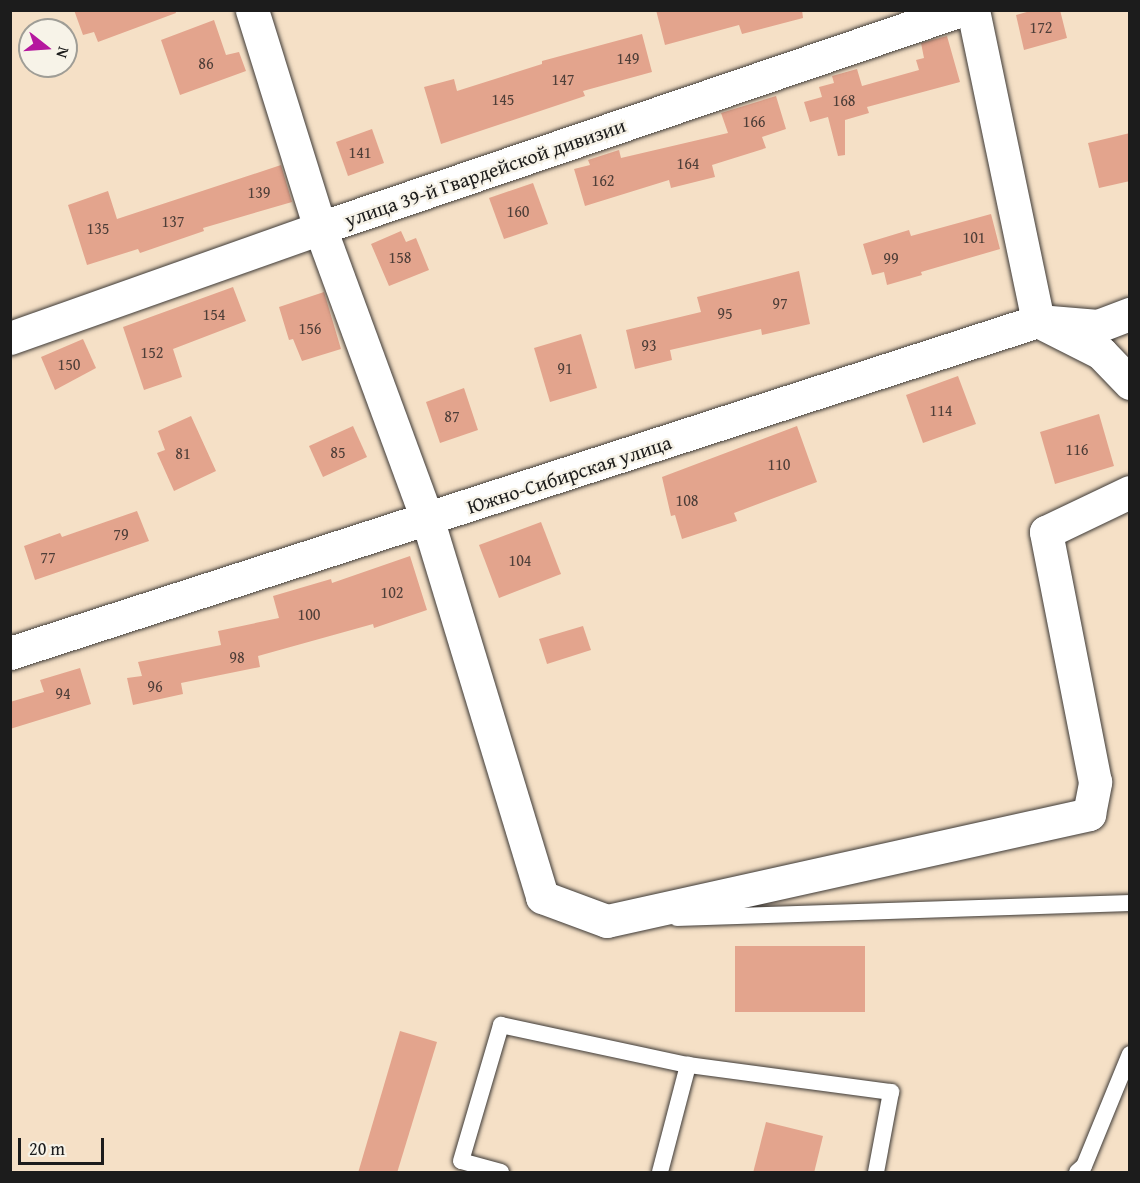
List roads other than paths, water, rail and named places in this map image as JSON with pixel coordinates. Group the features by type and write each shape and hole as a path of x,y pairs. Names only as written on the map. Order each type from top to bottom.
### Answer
{"street":[{"path":"252,10 320,228 428,520 542,897 607,921 1089,814 1095,782 1046,532 1130,492"},
{"name":"улица 39-й Гвардейской дивизии","path":"10,338 320,228 962,10"},
{"path":"973,10 1038,321 1101,353 1130,383"},
{"name":"Южно-Сибирская улица","path":"10,653 428,520 1038,321 1098,326 1130,314"}],"lane":[{"path":"607,921 1130,903"},
{"path":"501,1173 461,1161 501,1025 688,1065 891,1092 876,1173"},
{"path":"1077,1173 1084,1166 1130,1054"},
{"path":"660,1173 688,1065"}]}
